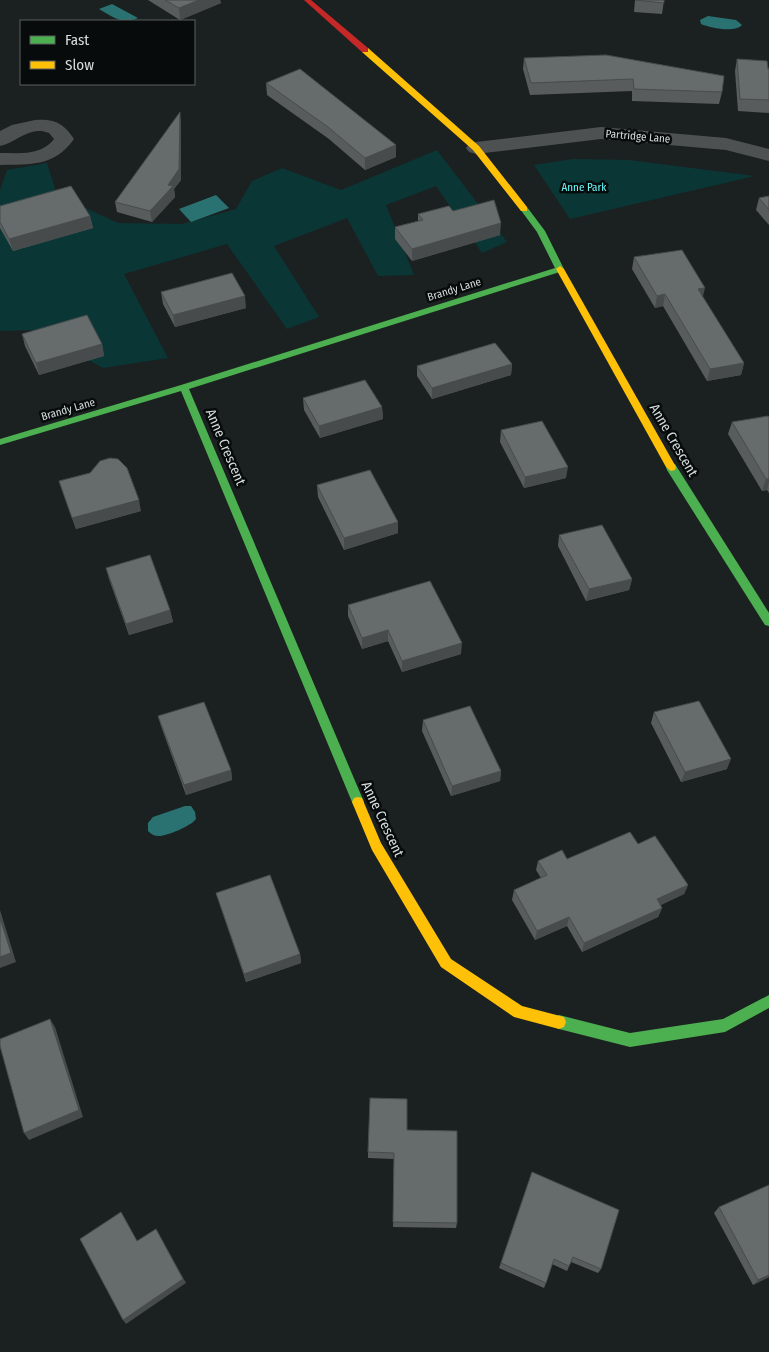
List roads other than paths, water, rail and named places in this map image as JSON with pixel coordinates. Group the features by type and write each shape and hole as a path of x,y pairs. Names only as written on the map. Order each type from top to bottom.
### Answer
{"street":[{"path":"307,0 476,148 541,231 560,269"},
{"path":"0,140 11,131 45,126 56,129 64,139 58,148 45,156 0,159"},
{"name":"Partridge Lane","path":"476,148 601,133 726,144 769,155"},
{"name":"Brandy Lane","path":"0,442 184,387 560,269"},
{"name":"Anne Crescent","path":"560,269 675,474 769,622"},
{"name":"Anne Crescent","path":"184,387 376,846 446,963 519,1012 630,1040 725,1025 769,1001"}],"park label":[{"name":"Anne Park","path":"584,187"}]}
